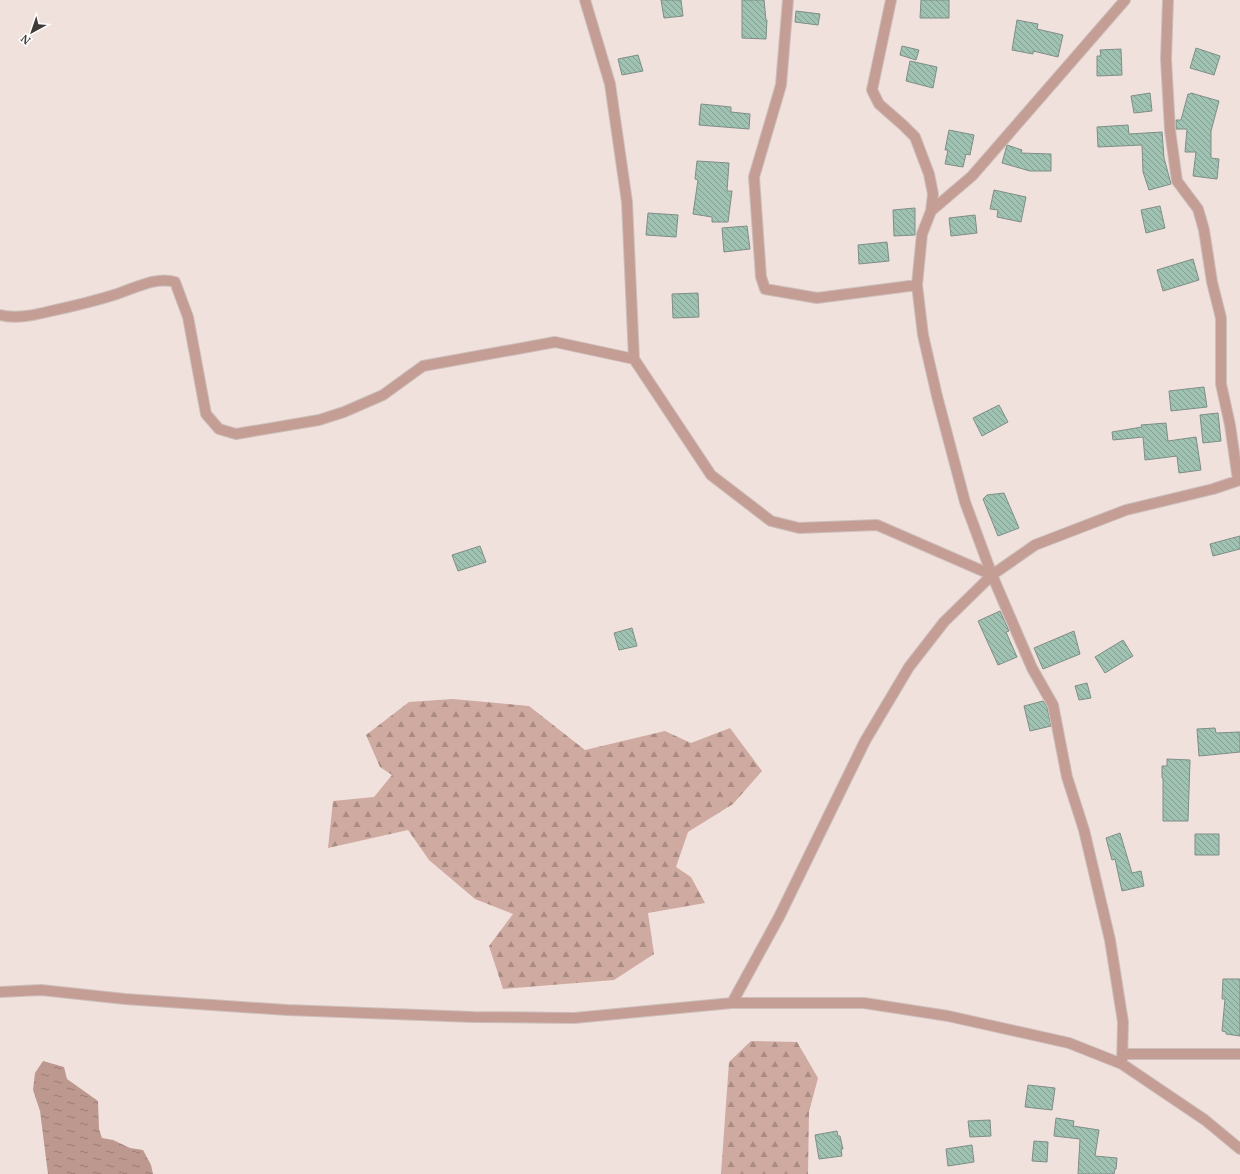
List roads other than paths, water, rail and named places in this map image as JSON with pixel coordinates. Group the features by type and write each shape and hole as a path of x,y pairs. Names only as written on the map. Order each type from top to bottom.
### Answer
{"street":[{"path":"585,0 610,84 627,202 634,359 711,475 772,521 799,528 877,525 992,574"},
{"path":"788,0 781,85 754,177 761,277 764,288 817,298 917,285"},
{"path":"891,0 872,90 879,104 915,137 928,174 933,194 931,211 922,234 917,285 923,335 937,396 965,502 992,574 1032,668 1053,705 1067,777 1084,830 1110,940 1123,1022 1122,1059"},
{"path":"931,211 972,176 1125,0"},
{"path":"732,1003 779,917 865,741 909,667 944,622 992,574 1035,545 1126,510 1213,489 1239,480 1230,425 1221,384 1221,318 1212,282 1204,230 1198,208 1177,182 1170,130 1167,67 1168,0"},
{"path":"0,316 9,318 32,315 90,303 154,282 167,280 176,282 188,317 206,414 220,429 236,434 319,420 344,412 383,395 423,366 555,342 634,359"},
{"path":"0,992 41,990 125,999 287,1010 473,1017 574,1018 732,1003 864,1003 948,1016 1068,1043 1122,1059 1240,1054"},
{"path":"1122,1059 1205,1120 1240,1149"}],"water":[{"path":"43,1061 64,1067 67,1079 98,1101 99,1129 102,1138 113,1140 130,1148 143,1150 151,1165 153,1174 48,1174 40,1111 33,1090 35,1073"}]}
